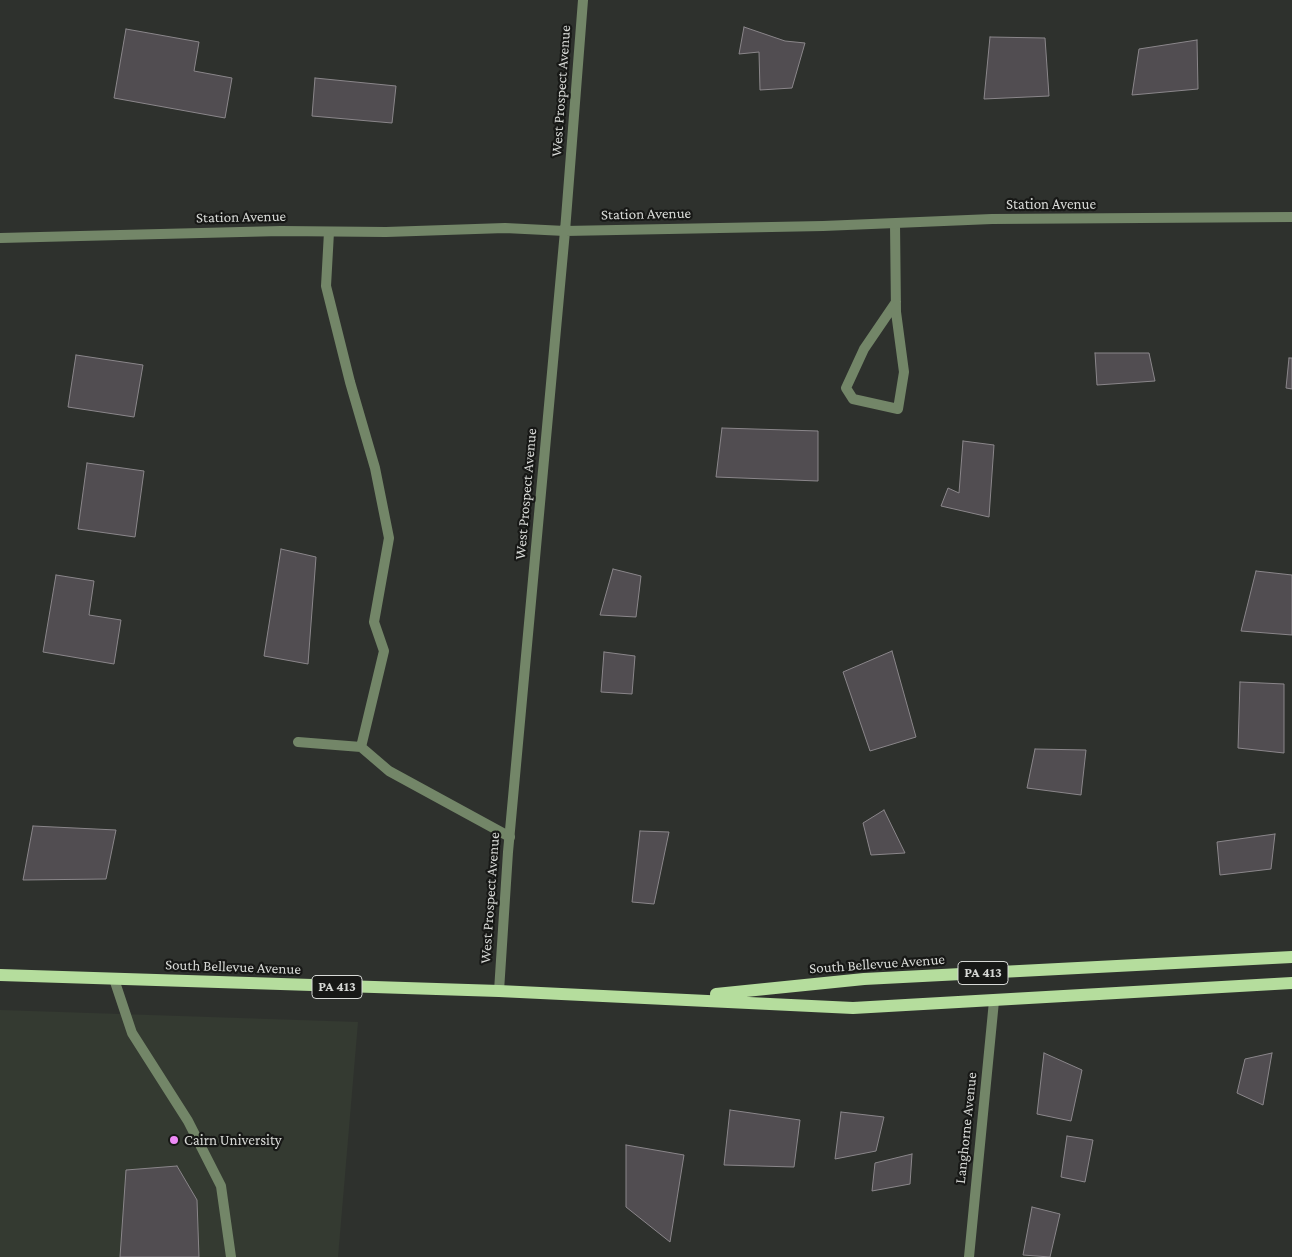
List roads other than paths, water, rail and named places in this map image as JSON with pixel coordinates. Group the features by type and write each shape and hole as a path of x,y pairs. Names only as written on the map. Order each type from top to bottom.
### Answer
{"main road":[{"name":"South Bellevue Avenue","path":"675,998 864,980 1292,956"},
{"name":"South Bellevue Avenue","path":"0,975 499,991 853,1008 1292,983"}],"street":[{"name":"West Prospect Avenue","path":"499,991 510,837 565,230 583,0"},
{"name":"Station Avenue","path":"0,238 505,228 565,230 895,224 992,219 1292,217"},
{"path":"895,224 896,302 904,372 898,409 852,399 846,388 864,349 896,302"},
{"path":"329,232 326,286 350,382 375,468 389,538 374,622 384,651 361,747"},
{"path":"298,742 361,747 389,771 510,837"},
{"path":"114,979 132,1032 188,1121 221,1186 231,1257"},
{"name":"Langhorne Avenue","path":"969,1257 994,1001"}],"place":[{"name":"Cairn University","path":"174,1140"}]}
